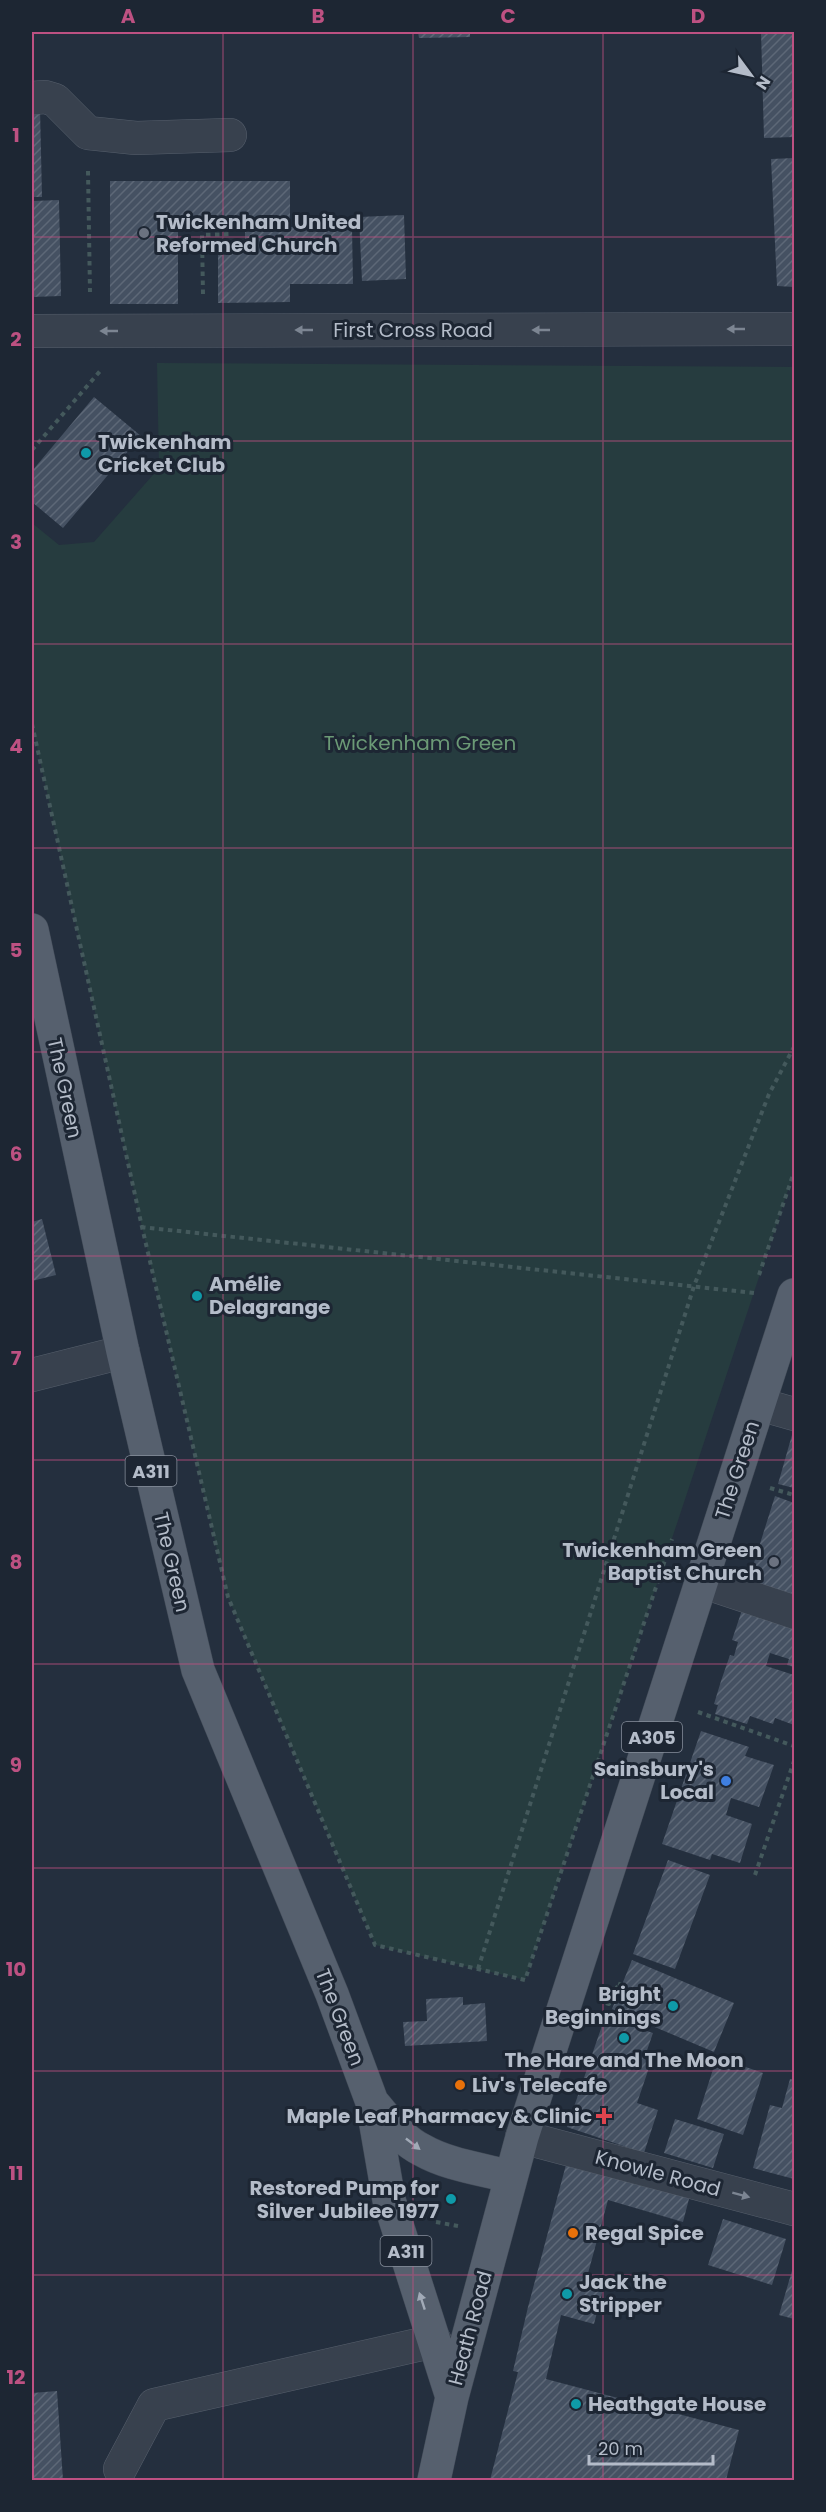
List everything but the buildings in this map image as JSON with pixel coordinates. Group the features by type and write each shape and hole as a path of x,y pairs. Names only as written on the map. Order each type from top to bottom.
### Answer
{"main road":[{"name":"The Green","path":"32,930 38,992 96,1225 123,1352 198,1670 332,1994 372,2102 389,2200 452,2397"},
{"name":"The Green","path":"372,2102 399,2133 421,2150 444,2159 511,2177 794,1297"},
{"name":"Heath Road","path":"434,2481 452,2397 511,2177"}],"street":[{"path":"32,98 45,97 55,100 88,133 136,138 230,135"},
{"name":"First Cross Road","path":"32,331 795,329"},
{"path":"32,1375 123,1352"},
{"path":"759,1404 795,1414"},
{"path":"702,1581 795,1612"},
{"name":"Knowle Road","path":"522,2137 795,2209"},
{"path":"120,2469 153,2404 435,2341"}],"path":[{"path":"88,133 90,293"},
{"path":"203,303 202,235 231,234"},
{"path":"32,724 142,1227 228,1597 375,1945 525,1980 675,1530"},
{"path":"478,1969 694,1286 769,1094 795,1047"},
{"path":"750,1304 795,1172"},
{"path":"96,1225 142,1227 794,1297"},
{"path":"663,1701 795,1746"},
{"path":"755,1875 795,1761"},
{"path":"605,2003 609,2004 617,1988 622,1985 614,1982"}],"green space":[{"name":"Twickenham Green","path":"157,363 794,367 794,1172 525,1980 375,1945 228,1597 142,1227 32,724 32,523 59,545 94,542 159,468"}],"place":[{"name":"Twickenham United Reformed Church","path":"144,233"},
{"name":"Twickenham Cricket Club","path":"86,453"},
{"name":"Amélie Delagrange","path":"197,1296"},
{"name":"Twickenham Green Baptist Church","path":"774,1562"},
{"name":"Sainsbury's Local","path":"726,1781"},
{"name":"Bright Beginnings","path":"673,2006"},
{"name":"The Hare and The Moon","path":"624,2038"},
{"name":"Liv's Telecafe","path":"460,2085"},
{"name":"Maple Leaf Pharmacy & Clinic","path":"604,2116"},
{"name":"Restored Pump for Silver Jubilee 1977","path":"451,2199"},
{"name":"Regal Spice","path":"573,2233"},
{"name":"Jack the Stripper","path":"567,2294"},
{"name":"Heathgate House","path":"576,2404"}]}
